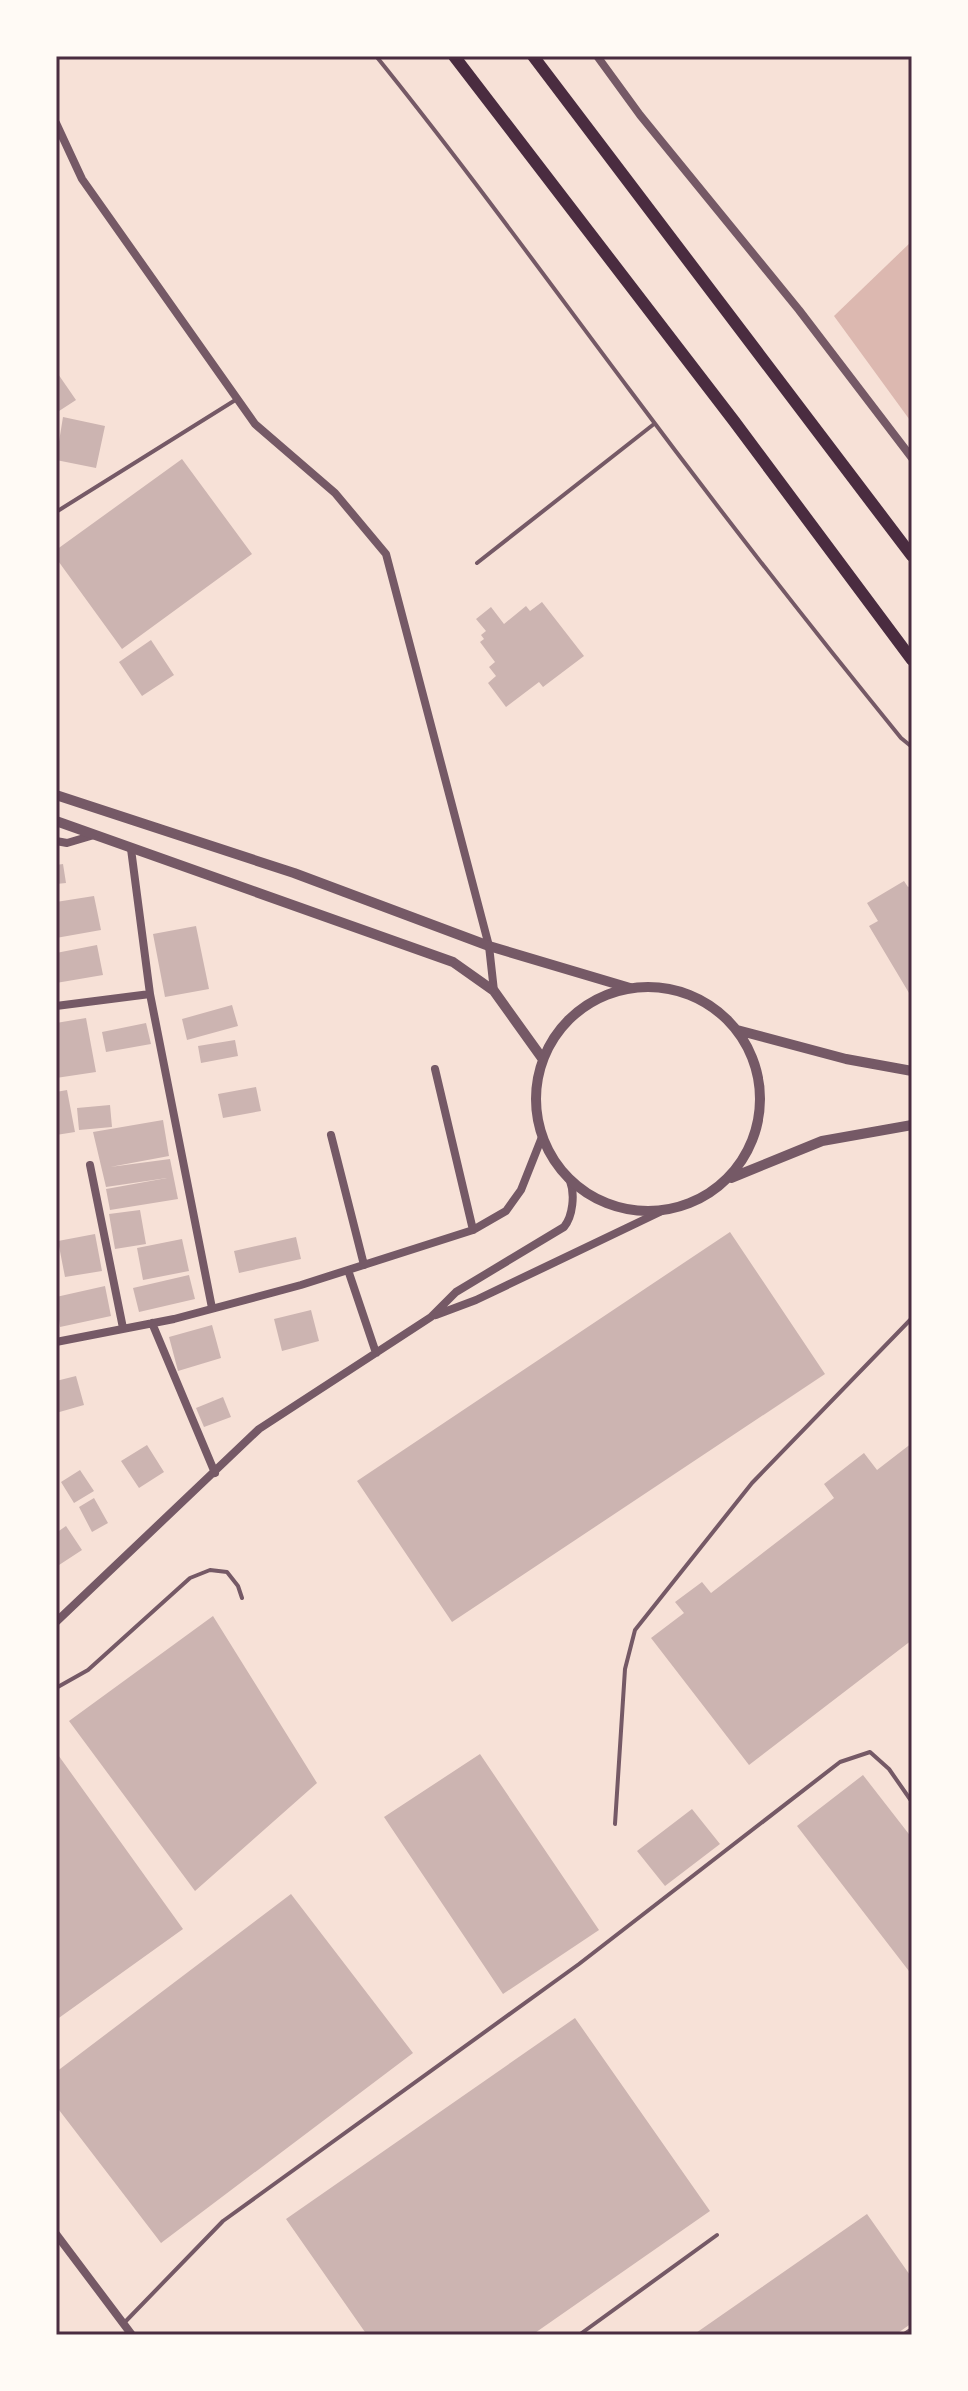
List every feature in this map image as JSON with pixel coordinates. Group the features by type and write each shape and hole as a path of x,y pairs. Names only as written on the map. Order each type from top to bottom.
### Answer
{"main road":[{"path":"454,56 725,409 912,660"},
{"path":"533,56 912,556"}],"street":[{"path":"597,56 640,115 799,310 912,458"},
{"path":"56,123 82,179 255,424 335,493 386,554 489,946 494,991"},
{"path":"56,795 294,873 489,946 631,988"},
{"path":"56,821 453,962 494,991 542,1058"},
{"path":"56,841 67,843 95,834"},
{"path":"131,849 150,994 212,1308"},
{"path":"56,1622 259,1429 431,1317 456,1292 564,1227 571,1212 573,1187 553,1161 542,1137 536,1111 536,1084 542,1058 557,1033 577,1011 602,996 631,988 661,987 690,995 716,1009 737,1030 753,1058 761,1090 759,1122 748,1153 728,1179"},
{"path":"56,1006 150,994"},
{"path":"737,1030 846,1059 912,1071"},
{"path":"435,1069 473,1230"},
{"path":"431,1317 476,1300 662,1211 698,1200 728,1179 822,1141 912,1125"},
{"path":"331,1135 364,1265"},
{"path":"56,1342 212,1308 348,1270 473,1230 506,1211 521,1190 542,1137"},
{"path":"90,1165 123,1328"},
{"path":"570,1181 597,1200 629,1210 662,1211"},
{"path":"348,1270 376,1353"},
{"path":"152,1323 215,1473"},
{"path":"56,2234 132,2335"}],"lane":[{"path":"376,56 465,167 655,423 827,647 901,738 912,747"},
{"path":"56,512 238,399"},
{"path":"477,563 655,423"},
{"path":"615,1824 625,1669 635,1630 752,1483 912,1318"},
{"path":"56,1688 88,1670 190,1578 210,1570 227,1572 238,1586 242,1598"},
{"path":"124,2324 223,2221 579,1964 840,1762 870,1752 889,1769 912,1802"},
{"path":"579,2335 717,2235"},
{"path":"903,2335 912,2329"}],"shaded area":[{"path":"912,241 912,423 834,316"}],"building":[{"path":"56,371 76,400 56,413"},
{"path":"63,417 105,426 96,468 56,460"},
{"path":"182,459 252,554 122,649 56,558 56,550"},
{"path":"542,602 584,656 543,687 539,682 506,707 488,683 496,676 489,667 495,662 480,642 484,639 481,635 486,631 476,619 491,607 504,624 526,606 530,611"},
{"path":"151,640 174,675 142,696 119,662"},
{"path":"63,864 66,883 56,884 56,865"},
{"path":"904,881 908,887 912,885 912,998 869,926 878,921 867,903"},
{"path":"94,896 101,930 56,938 56,902"},
{"path":"196,926 209,989 165,997 153,934"},
{"path":"97,945 103,975 56,983 56,953"},
{"path":"232,1005 238,1026 187,1040 182,1019"},
{"path":"86,1018 96,1072 56,1078 56,1023"},
{"path":"146,1023 151,1044 106,1052 102,1032"},
{"path":"235,1040 238,1056 201,1063 198,1046"},
{"path":"256,1087 261,1111 223,1118 218,1094"},
{"path":"67,1090 75,1132 56,1135 56,1092"},
{"path":"110,1105 112,1127 79,1130 77,1108"},
{"path":"163,1120 169,1156 110,1167 170,1159 178,1199 110,1210 106,1189 167,1178 106,1187 93,1132"},
{"path":"140,1210 146,1244 115,1249 109,1214"},
{"path":"730,1232 825,1374 452,1622 357,1481"},
{"path":"95,1234 102,1271 65,1277 58,1241"},
{"path":"296,1237 301,1259 239,1273 234,1251"},
{"path":"182,1239 189,1271 143,1280 137,1248"},
{"path":"189,1275 195,1299 139,1312 133,1288"},
{"path":"105,1286 111,1316 60,1327 56,1297"},
{"path":"311,1310 319,1341 282,1351 274,1319"},
{"path":"212,1325 221,1358 178,1371 169,1337"},
{"path":"76,1376 84,1405 56,1413 56,1381"},
{"path":"223,1397 231,1417 204,1427 196,1408"},
{"path":"912,1443 912,1640 749,1765 651,1638 684,1613 675,1602 702,1582 711,1593 834,1498 824,1484 864,1453 877,1470"},
{"path":"147,1445 164,1472 139,1488 121,1461"},
{"path":"80,1470 94,1491 74,1503 61,1482"},
{"path":"94,1498 108,1523 92,1532 79,1507"},
{"path":"66,1526 82,1550 56,1567 56,1533"},
{"path":"213,1616 317,1783 195,1891 69,1721"},
{"path":"56,1752 183,1929 56,2020"},
{"path":"480,1754 599,1930 503,1994 384,1817"},
{"path":"863,1775 912,1838 912,1975 797,1826"},
{"path":"692,1809 720,1844 665,1886 637,1851"},
{"path":"291,1894 413,2053 161,2243 56,2106 56,2072"},
{"path":"575,2018 710,2211 532,2335 367,2335 286,2219"},
{"path":"867,2214 912,2278 912,2323 895,2335 693,2335"}]}
